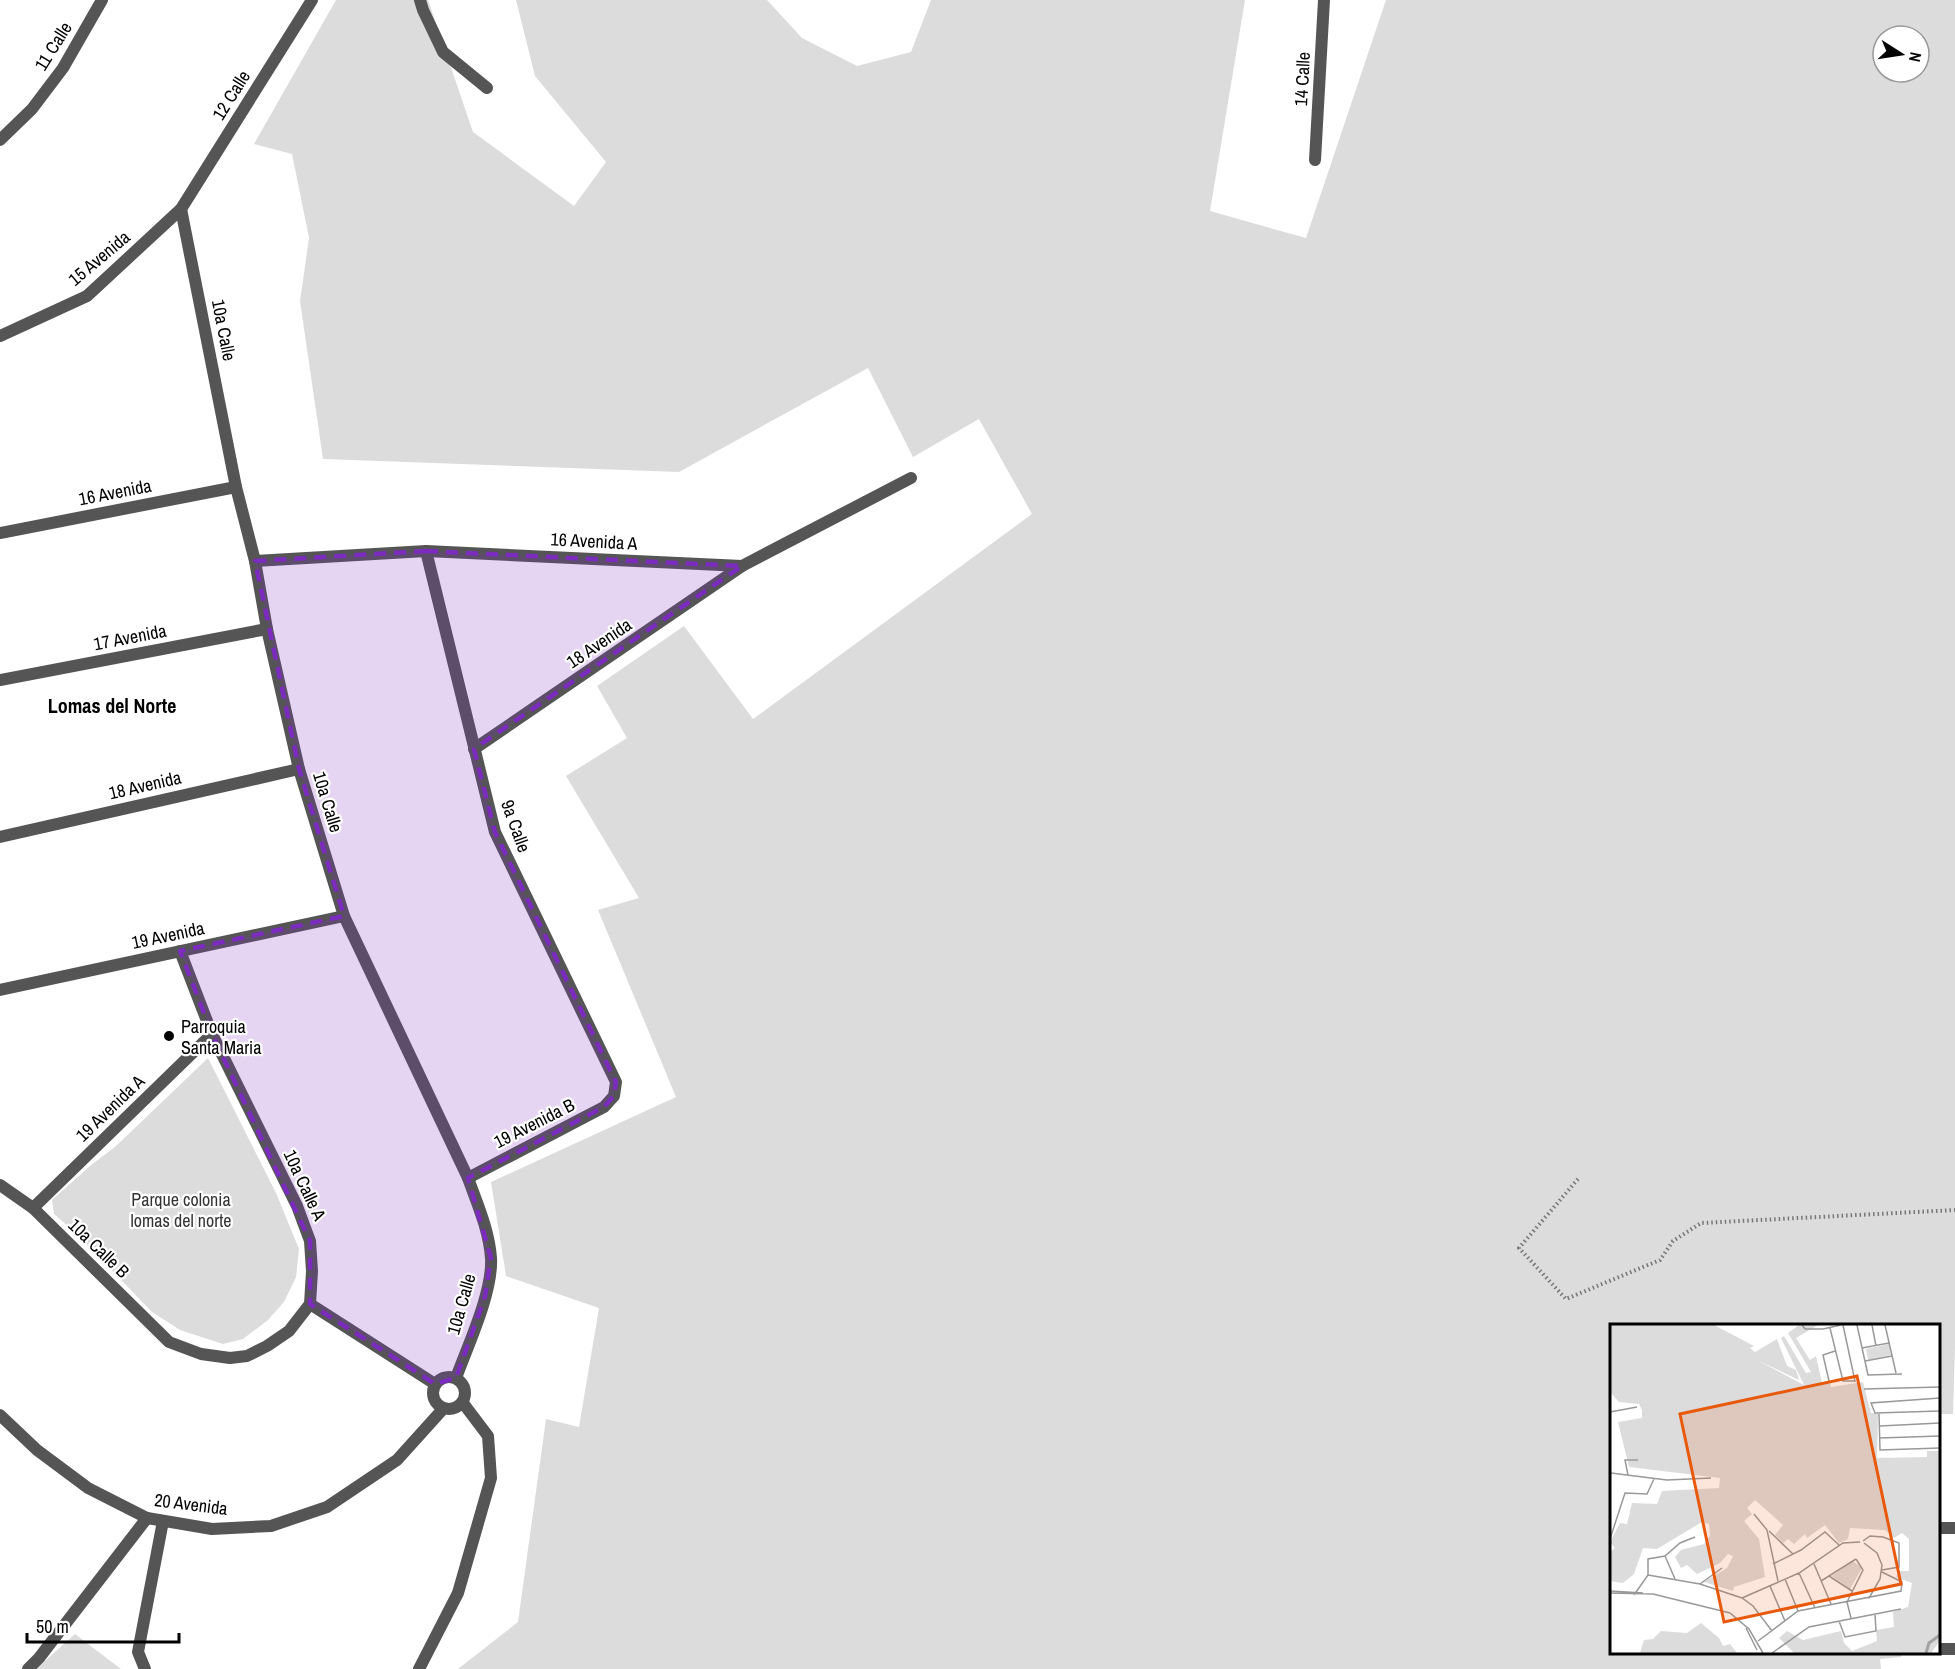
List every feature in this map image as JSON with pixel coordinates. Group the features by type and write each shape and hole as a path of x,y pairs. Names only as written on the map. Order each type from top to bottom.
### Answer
{"street":[{"name":"11 Calle","path":"0,140 32,109 63,68 102,0"},
{"name":"12 Calle","path":"181,209 312,0"},
{"path":"420,0 443,52 487,88"},
{"name":"14 Calle","path":"1315,160 1324,0"},
{"name":"15 Avenida","path":"0,336 87,296 181,209"},
{"name":"10a Calle","path":"181,209 236,487 255,561 267,629 299,769 344,916 468,1178 483,1220 491,1258 486,1297 456,1378"},
{"path":"742,566 910,478"},
{"name":"16 Avenida","path":"0,533 236,487"},
{"name":"16 Avenida A","path":"255,561 426,551 742,566"},
{"name":"9a Calle","path":"426,551 495,832 616,1082 614,1096"},
{"name":"18 Avenida","path":"474,749 742,566"},
{"name":"17 Avenida","path":"0,681 267,629"},
{"name":"18 Avenida","path":"0,837 299,769"},
{"name":"19 Avenida","path":"0,990 344,916"},
{"name":"10a Calle A","path":"180,951 212,1034 297,1206 310,1241 312,1271 310,1304"},
{"name":"19 Avenida A","path":"33,1208 212,1034"},
{"name":"19 Avenida B","path":"468,1178 604,1107 614,1096"},
{"name":"10a Calle B","path":"0,1185 33,1208 169,1342 201,1354 230,1358 247,1356 289,1332 310,1304"},
{"path":"310,1304 435,1384"},
{"path":"456,1378 464,1385 466,1394 463,1403 454,1410 443,1409 435,1403 433,1394 435,1384 441,1379 456,1378"},
{"path":"419,1669 458,1593 491,1478 488,1436 463,1403"},
{"name":"20 Avenida","path":"0,1415 37,1450 88,1488 147,1518 212,1528 271,1526 327,1507 396,1460 443,1409"},
{"path":"28,1669 39,1658 147,1518"},
{"path":"145,1669 138,1652 163,1521"}],"path":[{"path":"1578,1179 1519,1248 1566,1299 1660,1260 1673,1241 1701,1223 1955,1210"}],"highlighted area":[{"path":"426,551 742,566 474,749 495,832 616,1082 614,1096 604,1107 468,1178 491,1258 485,1297 456,1378 435,1384 310,1304 310,1241 212,1034 180,951 344,916 299,769 255,561"}],"green space":[{"path":"336,0 428,0 473,132 574,206 606,162 535,76 516,0 767,0 802,38 857,66 911,52 931,0 1245,0 1210,211 1306,238 1386,0 1955,0 1955,1348 1953,1414 1940,1414 1940,1324 1610,1324 1610,1654 1901,1654 1901,1657 1880,1659 1881,1669 458,1669 518,1622 546,1419 579,1427 599,1308 506,1276 491,1182 676,1097 598,910 639,898 566,776 627,738 597,686 684,626 753,719 1032,514 979,419 913,457 868,368 679,472 323,459 300,301 309,238 292,154 254,144"},
{"name":"Parque colonia lomas del norte","path":"208,1058 276,1193 299,1249 296,1277 284,1302 268,1320 243,1339 223,1344 180,1330 152,1312 77,1234 54,1214 52,1200 116,1146"},
{"path":"75,1634 121,1669 36,1669"}],"place":[{"name":"Parroquia Santa Maria","path":"169,1036"}],"district":[{"name":"Lomas del Norte","path":"112,705"}]}
